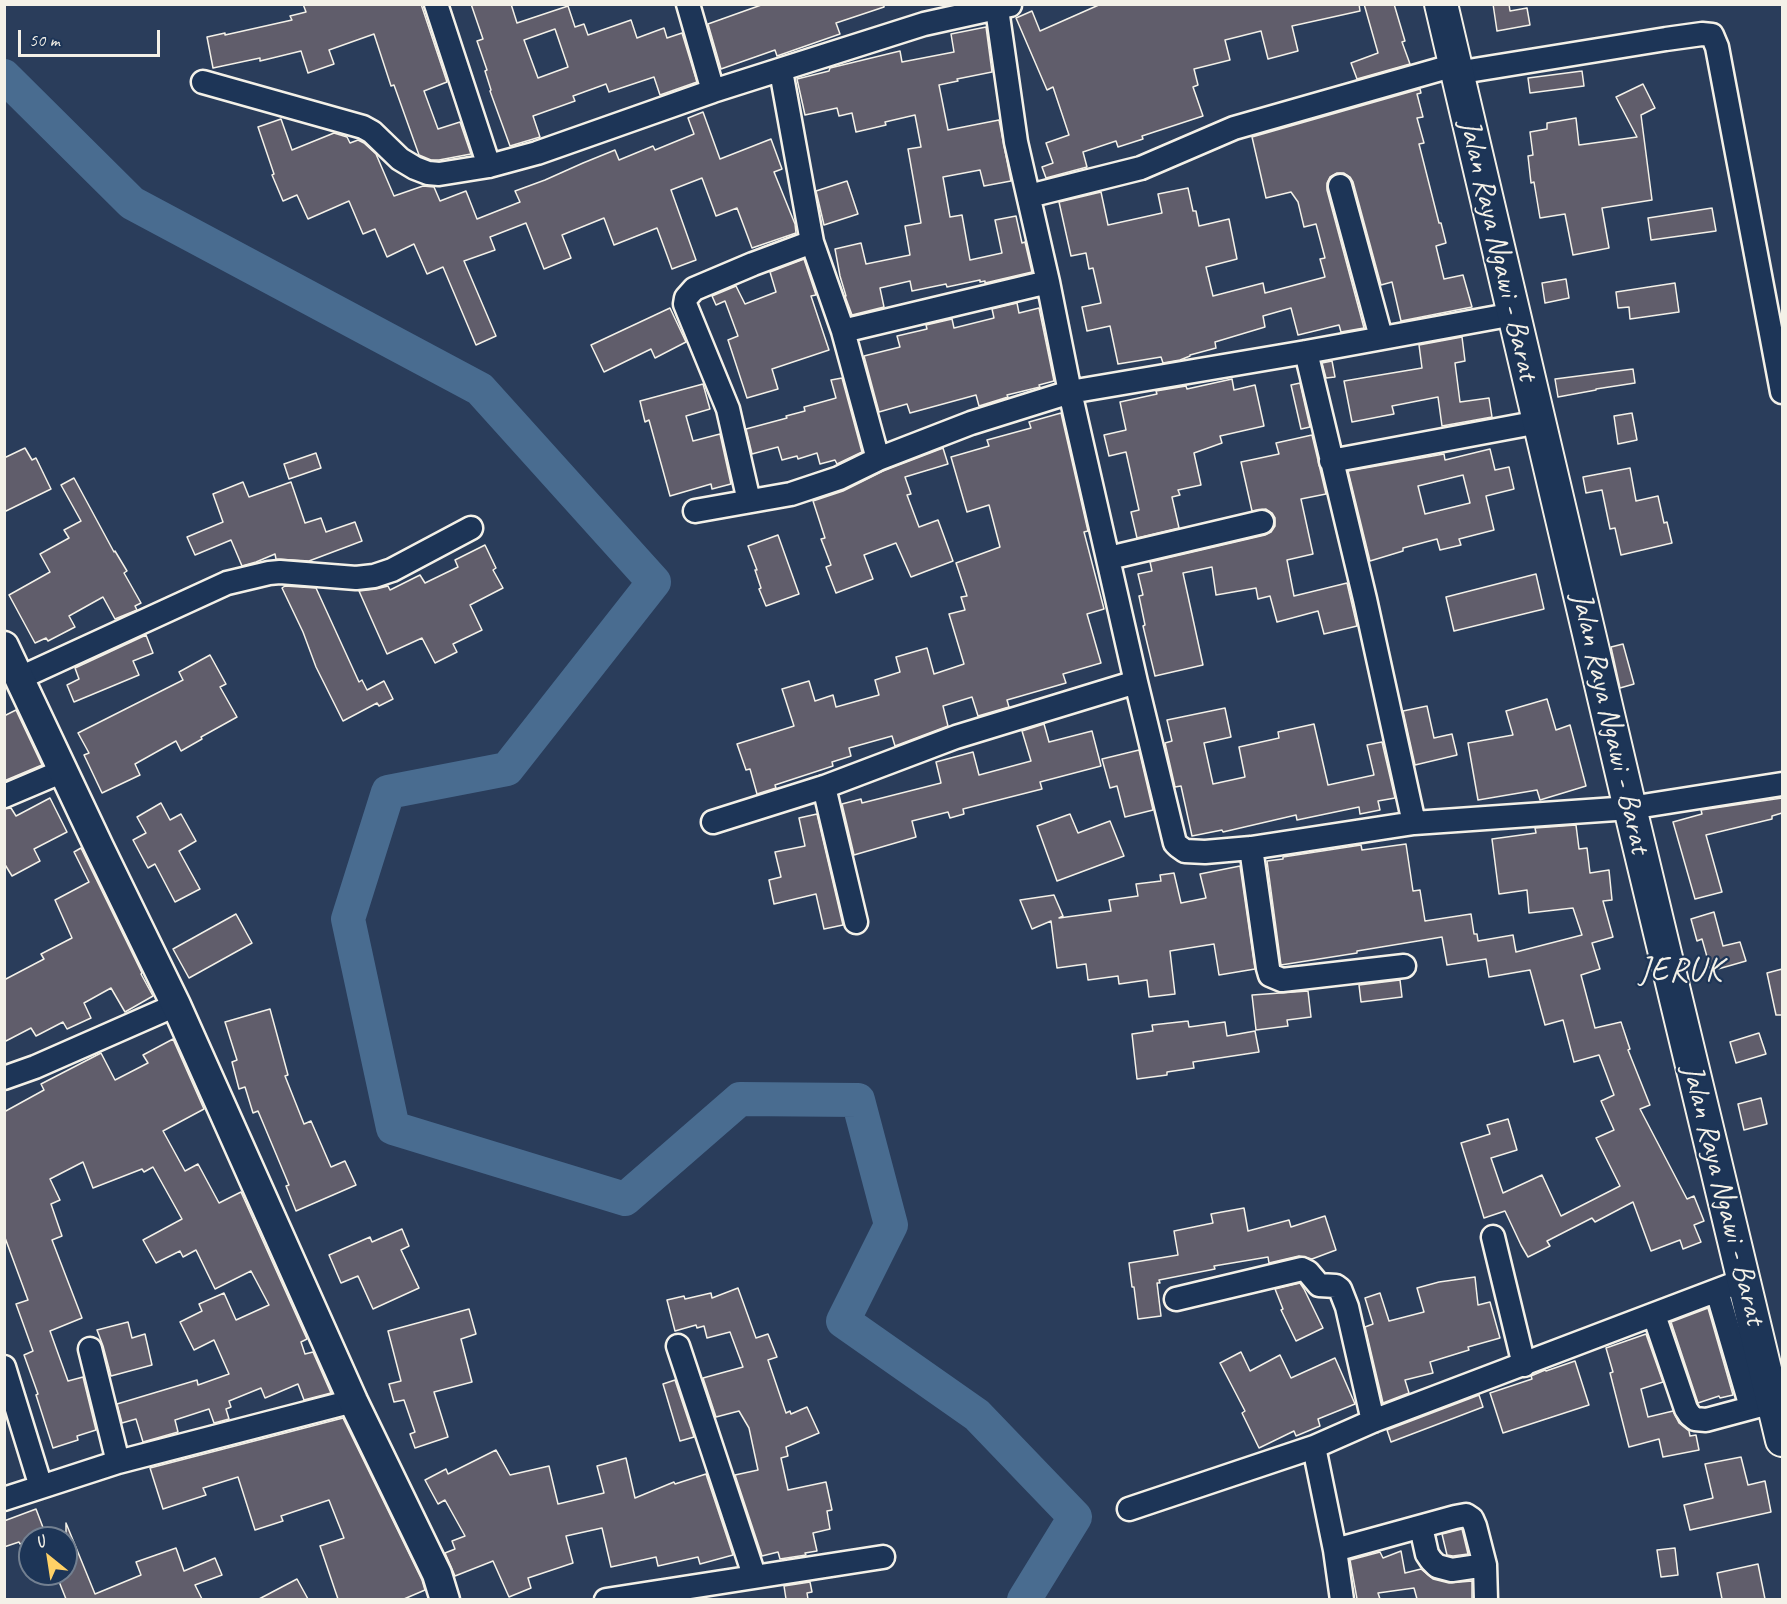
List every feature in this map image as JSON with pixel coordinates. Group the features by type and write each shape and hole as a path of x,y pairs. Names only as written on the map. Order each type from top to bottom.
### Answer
{"main road":[{"name":"Jalan Raya Ngawi - Barat","path":"1441,4 1630,808 1730,1285 1762,1404 1782,1440"}],"street":[{"path":"435,4 489,166"},
{"path":"688,4 713,91"},
{"path":"203,82 363,127 372,132 400,159 415,168 439,174 489,166 537,153 713,91 781,71 923,14 1004,7 1016,142 1136,682 1175,843 1178,846 1185,850 1204,852 1251,848 1414,823 1630,808 1782,783"},
{"path":"1029,196 1141,168 1234,128 1455,69 1712,34 1717,47 1782,392"},
{"path":"781,71 812,242 843,331 878,459"},
{"path":"1340,186 1380,337"},
{"path":"749,501 728,409 685,304 686,298 694,290 753,264 812,242"},
{"path":"843,331 1048,282"},
{"path":"695,511 791,494 839,478 878,459 971,423 1071,392 1514,314"},
{"path":"1306,352 1365,599 1414,823"},
{"path":"1331,461 1539,422"},
{"path":"1109,558 1262,522"},
{"path":"20,678 227,583 280,572 356,578 374,576 392,570 471,528"},
{"path":"4,646 176,1005 353,1401 437,1574 445,1599"},
{"path":"713,822 824,787 956,737 1136,682"},
{"path":"4,796 63,771"},
{"path":"824,787 856,922"},
{"path":"1251,848 1270,975 1282,980 1404,966"},
{"path":"4,1078 35,1067 176,1005"},
{"path":"1493,1237 1524,1365"},
{"path":"1176,1299 1302,1269 1308,1272 1319,1286 1336,1286 1341,1289 1347,1306 1373,1421"},
{"path":"1129,1509 1314,1447 1373,1421 1730,1285"},
{"path":"1654,1315 1690,1415 1695,1419 1706,1420 1762,1404"},
{"path":"678,1346 754,1575"},
{"path":"90,1349 118,1462"},
{"path":"4,1367 41,1487"},
{"path":"4,1499 118,1462 353,1401"},
{"path":"1314,1447 1335,1550 1342,1599"},
{"path":"1335,1550 1455,1516 1466,1515 1476,1526 1485,1564 1486,1599"},
{"path":"1421,1527 1427,1554 1437,1566 1452,1570 1485,1564"},
{"path":"606,1599 883,1557"}],"building":[{"path":"303,4 421,4 447,82 424,91 438,129 460,122 471,154 439,160 431,160 419,155 394,85 391,86 374,34 329,50 334,64 308,73 301,51 260,61 260,58 213,68 207,37 292,20 290,16 306,12"},
{"path":"471,4 511,4 517,23 568,6 575,27 584,24 588,35 631,20 637,38 664,28 667,38 682,33 697,82 660,95 654,77 609,92 606,84 573,96 575,101 533,116 540,137 510,146 490,91 485,71 487,70 477,41 483,39","holes":["555,29 568,67 538,78 524,40"]},
{"path":"764,4 884,4 884,7 836,23 840,34 777,56 775,50 721,69 708,24"},
{"path":"1101,4 1359,4 1360,11 1292,26 1298,51 1268,59 1261,31 1225,40 1230,60 1194,69 1198,85 1193,87 1203,116 1142,136 1143,139 1118,147 1116,141 1083,152 1087,167 1046,178 1042,167 1053,163 1046,143 1069,135 1053,87 1047,90 1016,18 1032,11 1040,31"},
{"path":"1364,4 1394,4 1405,41 1402,42 1410,64 1357,79 1351,63 1378,53"},
{"path":"1493,4 1509,4 1510,11 1527,8 1530,25 1497,31"},
{"path":"986,27 992,72 939,85 948,130 999,120 1011,181 984,186 980,170 943,177 950,217 962,215 970,260 1002,253 995,220 1016,216 1032,272 985,283 980,280 912,291 910,281 880,288 884,307 852,315 845,296 835,249 861,243 866,264 910,255 905,226 921,223 908,149 921,147 915,115 856,132 852,113 839,116 837,108 805,115 797,79 829,71 830,68 900,51 902,62 954,52 951,34"},
{"path":"1582,71 1584,86 1530,93 1528,78"},
{"path":"1643,84 1655,108 1641,115 1652,200 1602,208 1609,248 1573,255 1565,214 1540,218 1534,182 1531,183 1528,156 1533,155 1530,132 1547,129 1547,123 1576,118 1579,145 1637,137 1616,97"},
{"path":"1420,89 1421,93 1417,94 1423,117 1417,118 1424,143 1419,144 1446,243 1436,246 1444,279 1463,275 1472,307 1401,321 1392,282 1381,285 1353,182 1344,173 1337,173 1330,177 1327,190 1364,328 1341,332 1339,325 1298,335 1291,308 1263,316 1265,327 1215,342 1216,348 1180,360 1163,363 1161,357 1118,364 1110,326 1087,331 1082,307 1101,303 1093,268 1089,269 1086,253 1071,256 1059,202 1101,192 1108,225 1162,213 1158,194 1188,188 1199,226 1229,219 1237,259 1206,267 1213,296 1263,283 1265,293 1325,277 1320,259 1325,258 1316,224 1304,227 1298,202 1291,192 1266,198 1252,137"},
{"path":"703,112 720,159 771,139 782,169 774,172 795,224 796,233 752,248 737,208 716,216 702,178 671,190 696,260 672,269 657,228 614,245 604,218 562,235 571,258 544,269 526,223 490,237 495,250 464,261 496,336 476,345 443,267 427,274 414,244 387,257 375,229 363,234 349,201 308,219 297,195 283,201 272,175 274,174 258,127 281,119 292,150 334,133 347,137 350,143 358,140 376,154 394,196 423,186 434,187 440,201 466,191 477,219 520,202 515,191 615,150 619,160 653,146 655,150 694,134 688,118"},
{"path":"847,181 858,214 824,225 816,191"},
{"path":"1712,208 1716,231 1651,240 1648,218"},
{"path":"804,259 816,295 811,296 829,350 772,369 778,389 747,398 728,340 738,336 725,301 716,305 712,296 736,286 745,304 776,292 770,272"},
{"path":"1566,279 1569,298 1545,303 1542,283"},
{"path":"1675,283 1679,312 1630,319 1629,307 1618,308 1616,292"},
{"path":"1017,303 1019,313 1039,308 1054,381 979,406 976,395 910,413 907,404 879,412 864,356 900,347 897,336 927,329 926,325 952,319 954,328 994,318 992,309"},
{"path":"670,308 686,342 655,358 651,349 604,372 591,345"},
{"path":"1462,337 1465,361 1455,363 1460,402 1489,398 1492,417 1442,426 1438,397 1392,406 1394,414 1352,422 1344,381 1422,368 1419,345"},
{"path":"1332,361 1335,377 1326,378 1322,363"},
{"path":"1633,369 1635,383 1558,397 1555,379"},
{"path":"842,378 862,452 837,464 835,460 820,464 817,453 798,459 797,456 782,460 778,447 752,454 746,429 787,418 786,416 805,411 804,407 836,398 831,380"},
{"path":"1232,379 1234,390 1255,385 1264,426 1220,436 1222,443 1194,453 1201,485 1178,490 1180,495 1172,497 1179,528 1137,538 1131,512 1139,510 1126,452 1109,456 1104,435 1126,430 1120,402 1157,394 1156,391 1186,386 1187,389"},
{"path":"1300,383 1310,427 1301,429 1291,385"},
{"path":"703,384 710,409 686,416 693,441 720,434 731,484 712,489 711,484 670,496 649,420 645,422 640,401"},
{"path":"1061,413 1088,531 1084,532 1104,609 1087,614 1101,663 1063,674 1066,683 1007,700 1009,707 978,716 972,697 943,706 948,726 895,746 892,736 849,748 851,756 832,762 833,766 775,785 776,788 757,794 750,769 746,770 737,744 794,726 782,689 809,681 815,701 833,695 836,707 879,695 875,680 900,672 896,657 927,648 934,674 964,664 949,614 965,610 961,597 967,596 956,563 1000,547 989,505 967,512 951,457 989,446 987,440 1031,428 1029,422"},
{"path":"1632,413 1637,440 1618,444 1614,416"},
{"path":"1312,435 1326,494 1301,499 1313,554 1287,560 1294,596 1347,583 1357,626 1324,634 1318,611 1277,622 1270,596 1258,599 1256,588 1216,595 1212,567 1183,573 1203,665 1155,676 1143,626 1145,625 1139,596 1143,595 1138,574 1152,571 1150,562 1271,532 1275,526 1272,513 1266,509 1252,511 1241,462 1279,454 1276,443"},
{"path":"25,448 32,460 36,458 51,489 4,512 4,458"},
{"path":"943,448 948,464 905,477 911,494 907,495 919,527 938,520 953,561 911,577 896,543 864,555 873,579 836,593 826,567 831,565 821,539 825,538 813,501 843,491 883,471"},
{"path":"1490,449 1495,470 1509,467 1514,489 1486,496 1494,530 1459,539 1461,545 1440,550 1437,539 1403,548 1403,551 1370,561 1348,471 1444,454 1445,460","holes":["1463,475 1470,503 1425,514 1418,486"]},
{"path":"316,453 321,468 289,479 284,464"},
{"path":"1630,468 1636,501 1658,496 1664,523 1667,522 1672,543 1621,555 1615,528 1610,529 1602,490 1586,493 1583,477"},
{"path":"74,478 114,552 127,571 124,573 141,603 135,606 137,610 115,619 103,597 69,616 75,627 48,641 46,638 35,643 9,595 50,572 40,554 69,538 64,530 81,521 61,485"},
{"path":"243,482 249,497 291,482 305,523 321,518 326,532 355,522 362,541 309,561 276,559 275,554 242,566 231,540 195,555 187,537 223,522 213,494"},
{"path":"778,535 799,594 766,606 759,589 761,588 755,570 757,570 748,546"},
{"path":"485,545 496,568 493,570 503,588 470,605 482,630 453,644 457,652 435,663 422,638 387,654 359,591 388,586 390,590 420,575 425,583 458,567 455,560"},
{"path":"1536,574 1544,609 1454,631 1446,597"},
{"path":"285,586 316,588 359,682 362,680 367,690 384,681 393,699 379,706 377,703 343,721 316,667 303,632 282,588"},
{"path":"146,635 153,653 133,661 139,675 74,702 67,685 79,679 75,668"},
{"path":"1623,644 1634,684 1620,688 1611,647"},
{"path":"210,655 226,684 220,687 237,717 181,751 176,741 135,764 140,775 102,793 84,755 89,753 78,733 183,680 179,672"},
{"path":"1547,699 1556,730 1570,725 1586,786 1540,800 1537,790 1478,800 1468,743 1513,735 1506,711"},
{"path":"1427,706 1434,738 1452,734 1457,755 1415,765 1403,711"},
{"path":"1225,708 1231,737 1204,743 1213,784 1245,777 1239,747 1279,738 1278,732 1314,724 1328,785 1374,775 1367,745 1382,742 1395,798 1378,801 1380,810 1360,814 1359,807 1297,820 1296,815 1223,832 1222,830 1192,836 1181,786 1175,787 1165,743 1172,741 1167,720"},
{"path":"16,710 42,765 4,781 4,716"},
{"path":"1044,724 1049,742 1092,731 1101,766 1040,782 1042,789 963,809 964,814 950,818 948,812 912,821 916,837 854,855 842,804 861,799 862,803 941,783 936,762 973,752 979,775 1031,761 1022,731"},
{"path":"1139,750 1153,810 1125,817 1117,786 1110,788 1102,759"},
{"path":"50,798 67,832 34,849 40,861 12,876 4,863 4,809 11,808 16,816"},
{"path":"1782,798 1782,813 1772,816 1772,819 1706,835 1722,892 1695,899 1673,822 1702,814 1701,810"},
{"path":"161,803 170,820 181,814 196,841 179,851 200,889 175,902 155,864 148,868 133,840 146,833 137,817"},
{"path":"817,814 843,925 824,929 816,894 774,904 769,880 781,877 775,852 805,846 799,818"},
{"path":"1070,814 1078,833 1110,821 1124,856 1057,881 1037,826"},
{"path":"1576,825 1579,849 1587,848 1590,873 1609,870 1612,900 1603,901 1613,937 1592,943 1600,969 1581,975 1595,1028 1621,1022 1630,1049 1628,1050 1650,1105 1640,1109 1687,1199 1694,1196 1704,1221 1694,1225 1701,1242 1683,1249 1680,1240 1651,1251 1633,1202 1595,1222 1592,1218 1547,1241 1550,1246 1528,1257 1505,1211 1484,1218 1461,1143 1490,1134 1487,1125 1508,1119 1517,1150 1491,1158 1503,1193 1542,1175 1561,1216 1620,1186 1596,1138 1614,1130 1601,1101 1614,1095 1599,1055 1574,1062 1563,1020 1545,1025 1530,970 1489,977 1486,959 1447,965 1442,937 1281,965 1267,861 1361,845 1362,850 1406,844 1413,891 1420,890 1425,921 1471,914 1474,934 1477,934 1478,941 1513,935 1516,952 1582,935 1573,908 1529,913 1527,890 1499,894 1492,839 1536,833 1535,828"},
{"path":"81,848 153,996 125,1012 111,988 84,1003 91,1018 67,1029 63,1022 36,1036 31,1028 4,1042 4,980 44,959 41,954 72,938 55,900 89,882 74,852"},
{"path":"1240,866 1255,969 1219,975 1214,944 1170,951 1175,994 1149,997 1147,980 1119,984 1118,976 1088,980 1086,964 1057,968 1051,921 1032,929 1020,900 1054,895 1063,916 1059,918 1111,911 1109,900 1138,896 1136,884 1161,881 1160,875 1174,873 1181,903 1206,898 1200,874"},
{"path":"1714,912 1723,946 1740,942 1746,961 1711,971 1702,939 1697,941 1691,919"},
{"path":"236,914 252,943 189,978 173,949"},
{"path":"1782,969 1782,1015 1776,1015 1767,973"},
{"path":"1400,980 1402,997 1361,1002 1359,985"},
{"path":"1308,991 1311,1017 1287,1020 1288,1026 1256,1030 1252,995"},
{"path":"270,1009 288,1075 285,1076 304,1124 311,1121 331,1167 345,1161 356,1185 296,1211 286,1186 289,1185 258,1111 253,1113 245,1087 239,1089 232,1062 237,1060 225,1022"},
{"path":"1188,1021 1189,1027 1225,1022 1227,1036 1255,1031 1259,1052 1193,1062 1194,1068 1137,1079 1132,1034 1153,1031 1152,1025"},
{"path":"1759,1033 1766,1054 1736,1063 1730,1042"},
{"path":"173,1039 204,1109 163,1131 185,1171 198,1164 219,1203 241,1192 307,1339 301,1342 305,1354 313,1352 331,1393 304,1400 298,1384 265,1398 261,1388 229,1401 231,1407 226,1409 229,1419 214,1423 209,1409 175,1420 178,1432 143,1442 136,1419 122,1423 117,1404 197,1380 198,1385 229,1374 214,1340 194,1350 180,1322 202,1311 199,1304 224,1293 236,1320 269,1305 251,1271 215,1289 196,1250 183,1257 180,1251 156,1263 143,1240 182,1219 153,1167 93,1188 83,1162 50,1179 60,1200 51,1204 62,1236 52,1240 82,1318 50,1331 68,1381 83,1377 96,1430 77,1436 78,1440 53,1448 24,1355 33,1351 16,1304 28,1300 4,1235 4,1112 44,1090 41,1084 101,1053 115,1080 148,1063 143,1055"},
{"path":"1761,1098 1767,1124 1744,1130 1738,1104"},
{"path":"1244,1208 1248,1231 1289,1220 1291,1227 1325,1216 1336,1250 1312,1259 1299,1256 1269,1263 1268,1257 1214,1266 1215,1269 1159,1280 1160,1283 1157,1283 1161,1316 1138,1319 1129,1263 1178,1255 1174,1231 1213,1223 1211,1214"},
{"path":"402,1229 409,1246 401,1250 419,1288 373,1309 358,1276 341,1283 329,1255 370,1237 372,1242"},
{"path":"1475,1277 1478,1305 1490,1302 1500,1338 1468,1347 1469,1350 1430,1362 1433,1373 1405,1380 1409,1393 1383,1403 1365,1327 1373,1324 1365,1298 1380,1293 1389,1321 1424,1312 1417,1288"},
{"path":"1300,1283 1323,1328 1296,1341 1281,1310 1283,1309 1275,1289"},
{"path":"738,1288 756,1338 768,1334 777,1357 768,1360 786,1413 790,1411 791,1414 807,1407 819,1433 786,1447 788,1456 781,1458 788,1490 826,1482 832,1510 827,1511 830,1529 813,1533 817,1551 805,1553 806,1555 780,1559 778,1552 762,1556 735,1475 758,1470 749,1428 739,1411 716,1417 703,1378 743,1367 730,1332 707,1338 704,1326 697,1328 696,1325 675,1331 667,1300 684,1296 685,1299 711,1293 712,1298"},
{"path":"1708,1308 1733,1395 1720,1398 1719,1396 1698,1403 1671,1322"},
{"path":"469,1309 476,1334 461,1339 472,1382 434,1392 448,1437 415,1448 410,1434 415,1432 404,1400 394,1402 389,1384 401,1381 388,1331"},
{"path":"128,1322 132,1338 145,1334 152,1365 111,1376 97,1330"},
{"path":"1646,1334 1663,1382 1641,1389 1648,1417 1673,1411 1679,1423 1689,1431 1690,1436 1696,1435 1699,1450 1663,1457 1659,1439 1629,1447 1606,1348"},
{"path":"1241,1352 1250,1371 1280,1355 1291,1378 1335,1358 1355,1404 1318,1419 1320,1426 1296,1436 1294,1431 1259,1448 1242,1413 1245,1411 1220,1363"},
{"path":"1575,1361 1589,1405 1503,1433 1490,1393 1532,1379 1531,1376 1545,1370"},
{"path":"675,1380 694,1437 680,1441 663,1384"},
{"path":"1479,1395 1483,1407 1391,1442 1387,1430"},
{"path":"343,1418 425,1590 404,1599 338,1599 320,1546 344,1538 329,1500 281,1516 283,1521 255,1530 238,1477 203,1488 206,1495 163,1509 150,1468"},
{"path":"496,1450 510,1475 549,1466 558,1504 604,1493 597,1466 626,1458 635,1498 674,1482 675,1484 706,1474 733,1555 700,1564 698,1557 658,1566 656,1557 611,1567 602,1528 566,1536 573,1563 528,1578 531,1588 509,1597 493,1561 455,1576 445,1553 455,1549 452,1541 465,1536 445,1500 438,1504 425,1480 446,1469 448,1474"},
{"path":"1741,1457 1748,1485 1765,1481 1771,1512 1690,1530 1684,1505 1713,1498 1705,1464"},
{"path":"36,1509 42,1526 18,1526 18,1542 4,1547 4,1521"},
{"path":"1462,1529 1468,1554 1447,1555 1442,1534"},
{"path":"176,1548 184,1571 215,1558 222,1575 195,1585 202,1599 66,1599 61,1586 78,1586 78,1552 95,1594 141,1575 136,1562"},
{"path":"1675,1548 1678,1575 1661,1577 1657,1550"},
{"path":"1401,1551 1405,1573 1421,1569 1433,1579 1449,1583 1472,1581 1472,1599 1417,1599 1414,1588 1378,1593 1380,1599 1357,1599 1350,1560 1380,1552 1383,1558"},
{"path":"1758,1564 1765,1599 1722,1599 1717,1573"},
{"path":"297,1579 308,1599 259,1599"},
{"path":"810,1582 812,1592 807,1593 808,1599 786,1599 784,1586"}],"waterway":[{"path":"4,76 132,203 480,389 654,582 507,769 388,792 348,919 393,1128 625,1199 740,1099 858,1100 891,1225 843,1321 977,1415 1075,1517 1024,1600"}],"district":[{"name":"JERUK","path":"1681,971"}]}
